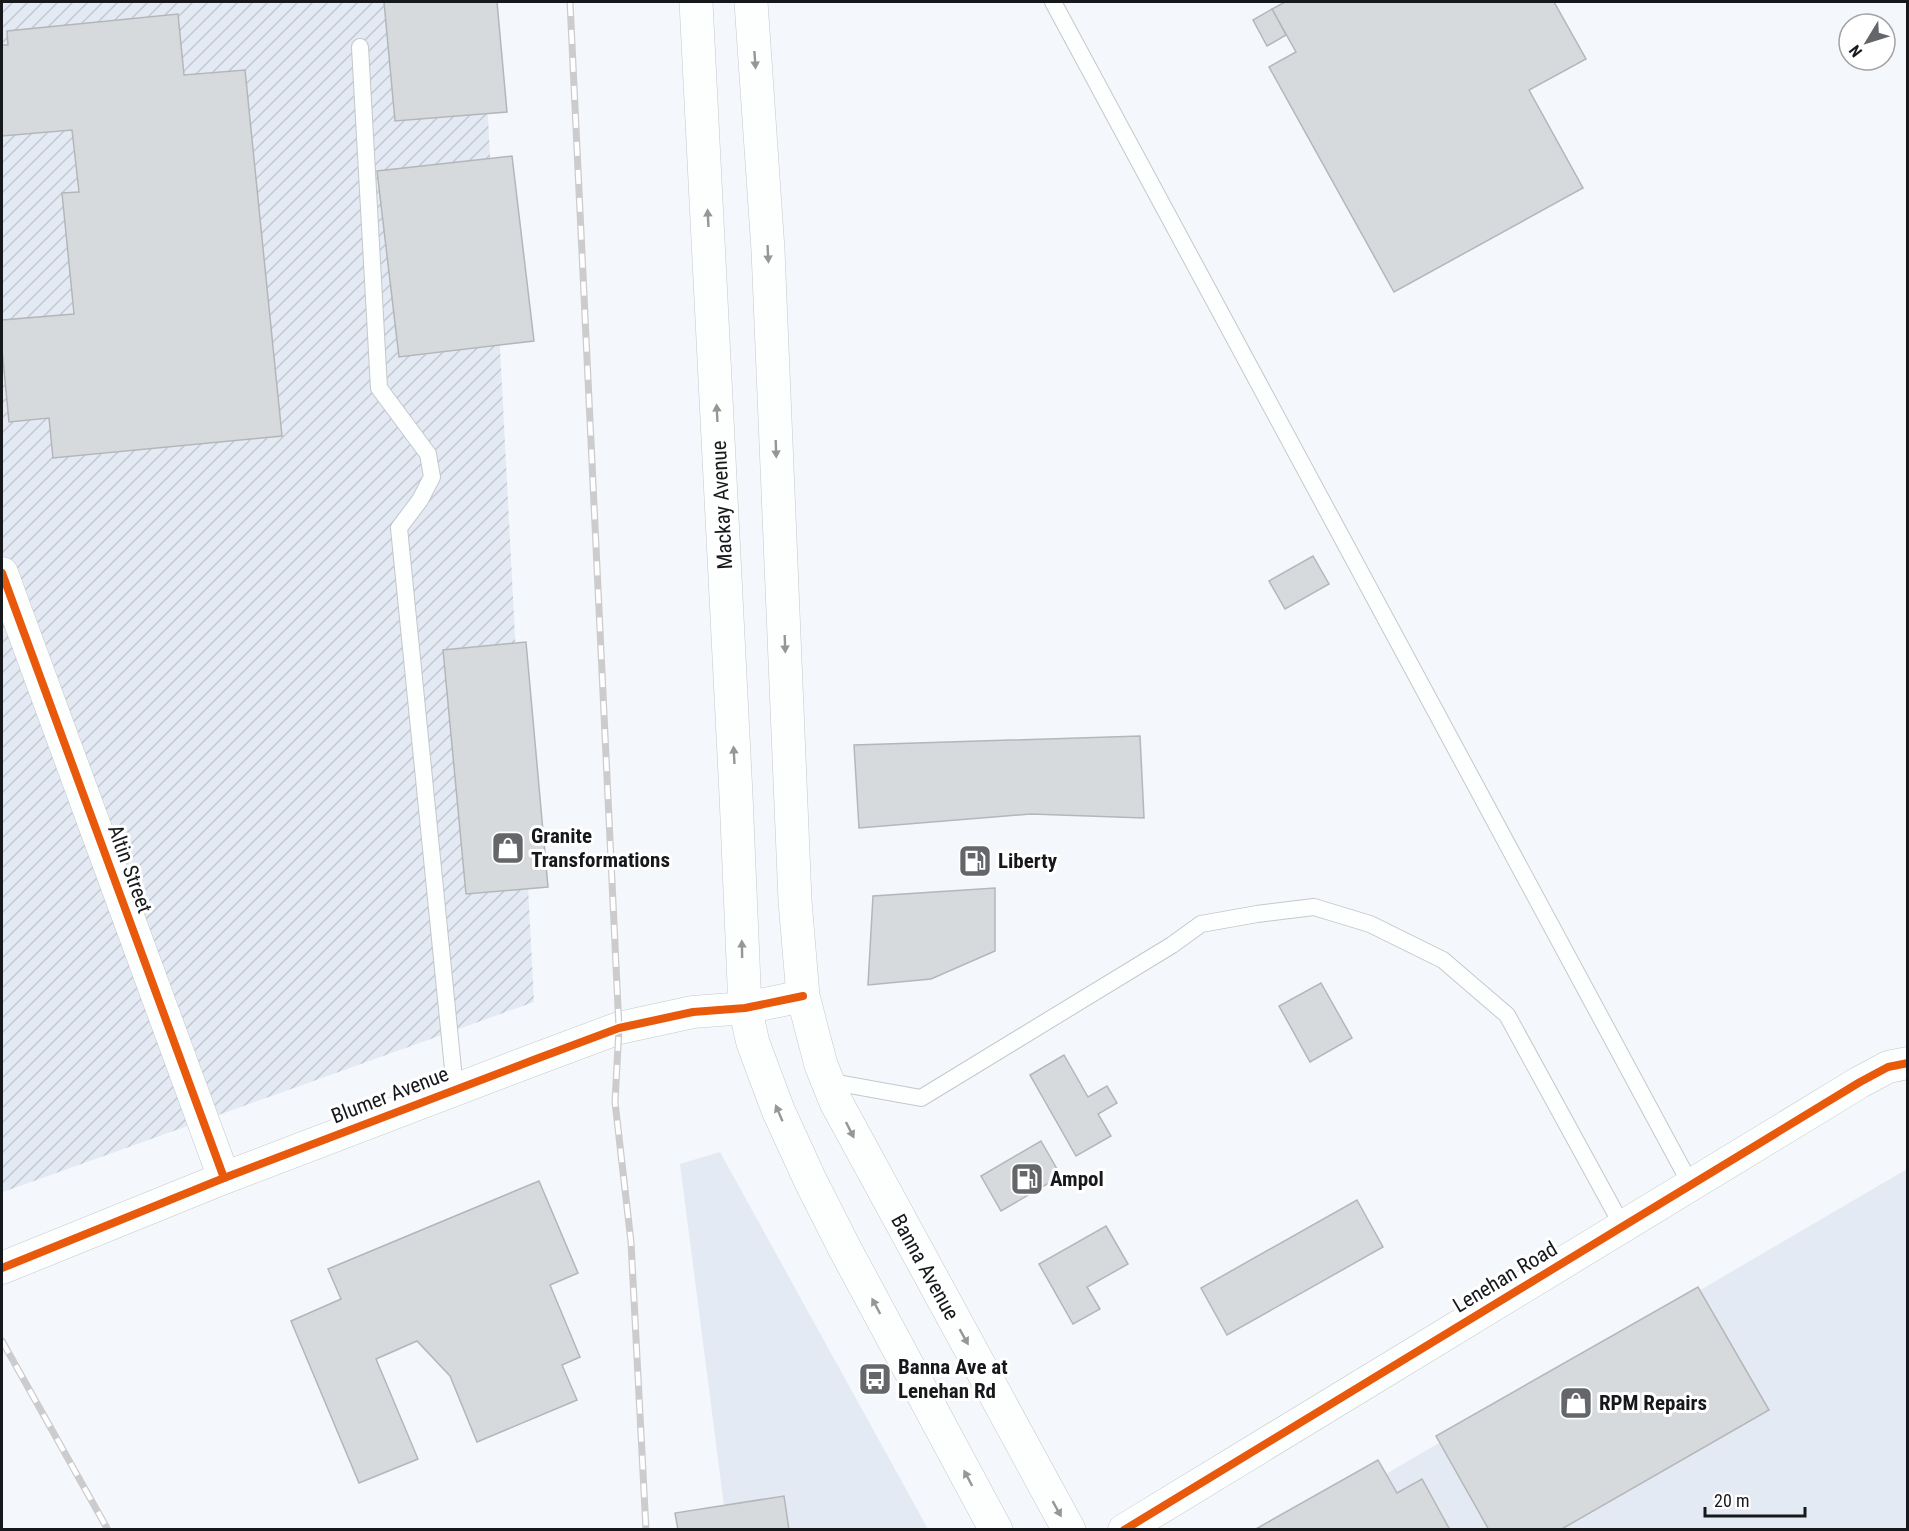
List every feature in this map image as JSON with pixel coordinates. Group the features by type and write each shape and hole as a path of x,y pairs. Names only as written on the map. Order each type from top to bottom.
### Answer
{"main road":[{"name":"Mackay Avenue","path":"696,2 745,1008"},
{"path":"751,2 768,250 795,901 802,996"},
{"name":"Banna Avenue","path":"802,996 810,1028 836,1102 1069,1530"},
{"path":"745,1008 753,1043 778,1110 811,1182 996,1530"}],"street":[{"name":"Altin Street","path":"2,573 224,1178"},
{"name":"Blumer Avenue","path":"2,1268 224,1178 619,1028 693,1012 745,1008 802,996"},
{"name":"Lenehan Road","path":"1124,1530 1860,1082 1888,1067 1908,1063"}],"lane":[{"path":"1053,2 1691,1185"},
{"path":"360,47 379,388 428,454 432,477 420,500 399,528 455,1089"},
{"path":"827,1081 921,1098 1162,951 1201,924 1314,907 1370,924 1443,960 1507,1015 1623,1227"}],"shaded area":[{"path":"2,2 482,2 534,1002 3,1192"},
{"path":"720,1152 928,1529 727,1529 680,1164"},
{"path":"1907,1169 1907,1529 1292,1529"}],"building":[{"path":"384,2 497,2 507,112 395,121"},
{"path":"1285,2 1554,2 1586,59 1529,90 1583,188 1394,292 1269,67 1296,52 1272,9"},
{"path":"1272,9 1286,35 1267,46 1253,20"},
{"path":"178,14 184,75 245,70 282,436 53,458 49,418 9,422 2,349 2,320 74,314 62,193 79,192 72,130 2,136 2,45 8,45 7,31"},
{"path":"512,156 534,341 399,357 377,171"},
{"path":"1313,556 1329,584 1285,609 1269,581"},
{"path":"526,642 548,887 466,894 443,650"},
{"path":"1140,736 1144,818 1031,814 859,828 854,745"},
{"path":"995,888 995,951 931,979 868,985 873,896"},
{"path":"1321,983 1352,1038 1310,1062 1279,1006"},
{"path":"1064,1055 1088,1097 1107,1086 1117,1103 1098,1114 1111,1136 1076,1156 1030,1075"},
{"path":"1041,1141 1061,1176 1001,1211 981,1176"},
{"path":"539,1181 578,1273 550,1285 580,1357 562,1365 577,1400 477,1442 450,1376 417,1341 376,1359 418,1459 359,1483 291,1321 341,1299 328,1269"},
{"path":"1357,1200 1383,1247 1227,1335 1201,1288"},
{"path":"1106,1226 1128,1264 1087,1287 1100,1309 1073,1324 1039,1264"},
{"path":"1698,1287 1769,1410 1560,1530 1489,1530 1436,1436"},
{"path":"1378,1460 1397,1493 1422,1479 1450,1530 1254,1530"},
{"path":"784,1496 789,1530 678,1530 675,1513"}],"railway":[{"path":"570,2 619,1028 615,1102 631,1242 646,1530"},
{"path":"2,1341 108,1530"}],"cycle path":[{"path":"2,573 224,1178"},
{"path":"2,1268 224,1178 619,1028 693,1012 745,1008 803,996"},
{"path":"1124,1530 1860,1082 1888,1067 1908,1063"}],"place":[{"name":"Granite Transformations","path":"508,848"},
{"name":"Liberty","path":"975,861"},
{"name":"Ampol","path":"1027,1179"},
{"name":"Banna Ave at Lenehan Rd","path":"875,1379"},
{"name":"RPM Repairs","path":"1576,1403"}]}
